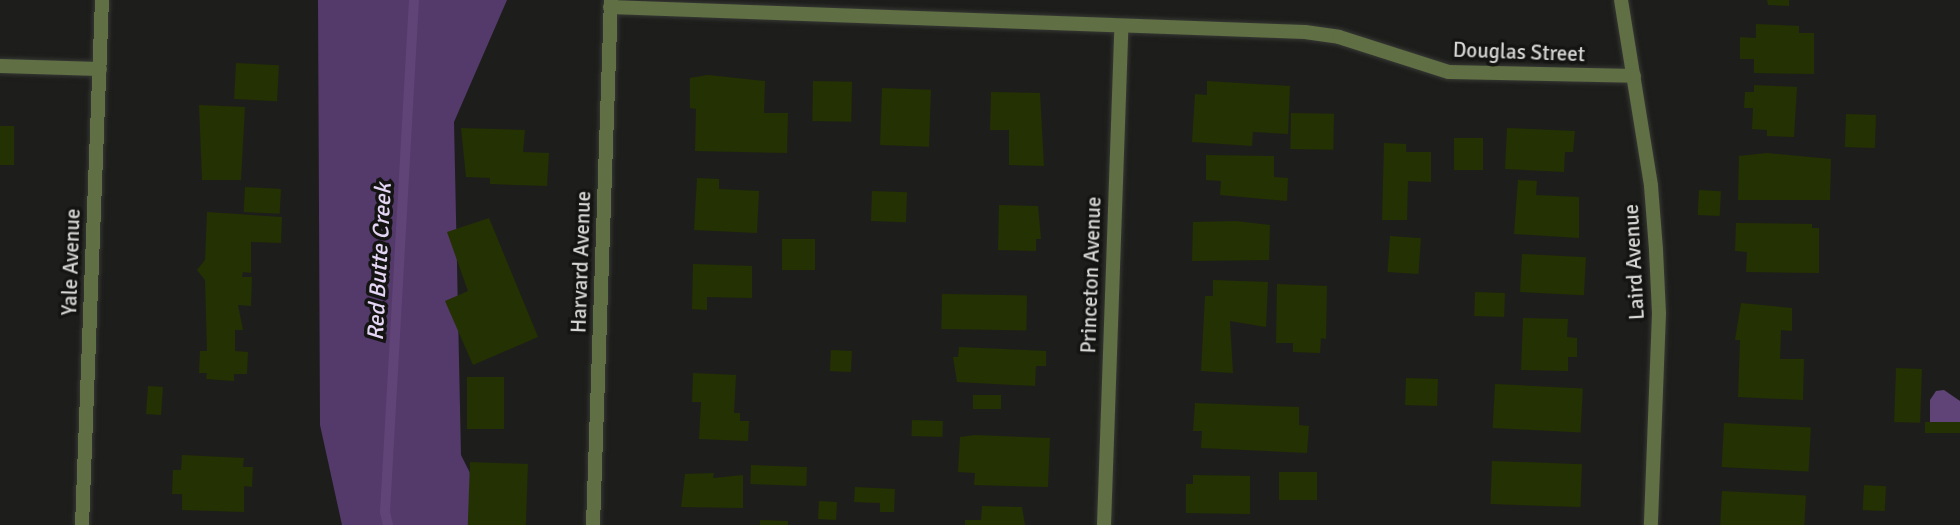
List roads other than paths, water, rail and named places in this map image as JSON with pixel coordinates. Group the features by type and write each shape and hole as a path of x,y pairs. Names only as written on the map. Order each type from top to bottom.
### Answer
{"street":[{"name":"Yale Avenue","path":"82,525 102,0"},
{"name":"Laird Avenue","path":"1621,0 1651,186 1659,313 1651,525"},
{"name":"Douglas Street","path":"610,4 1321,34 1430,68 1472,74 1634,76"},
{"name":"Harvard Avenue","path":"593,525 610,4"},
{"name":"Princeton Avenue","path":"1104,525 1121,27"},
{"path":"0,66 100,69"}],"waterway":[{"name":"Red Butte Creek","path":"388,525 385,512 414,0"}]}
